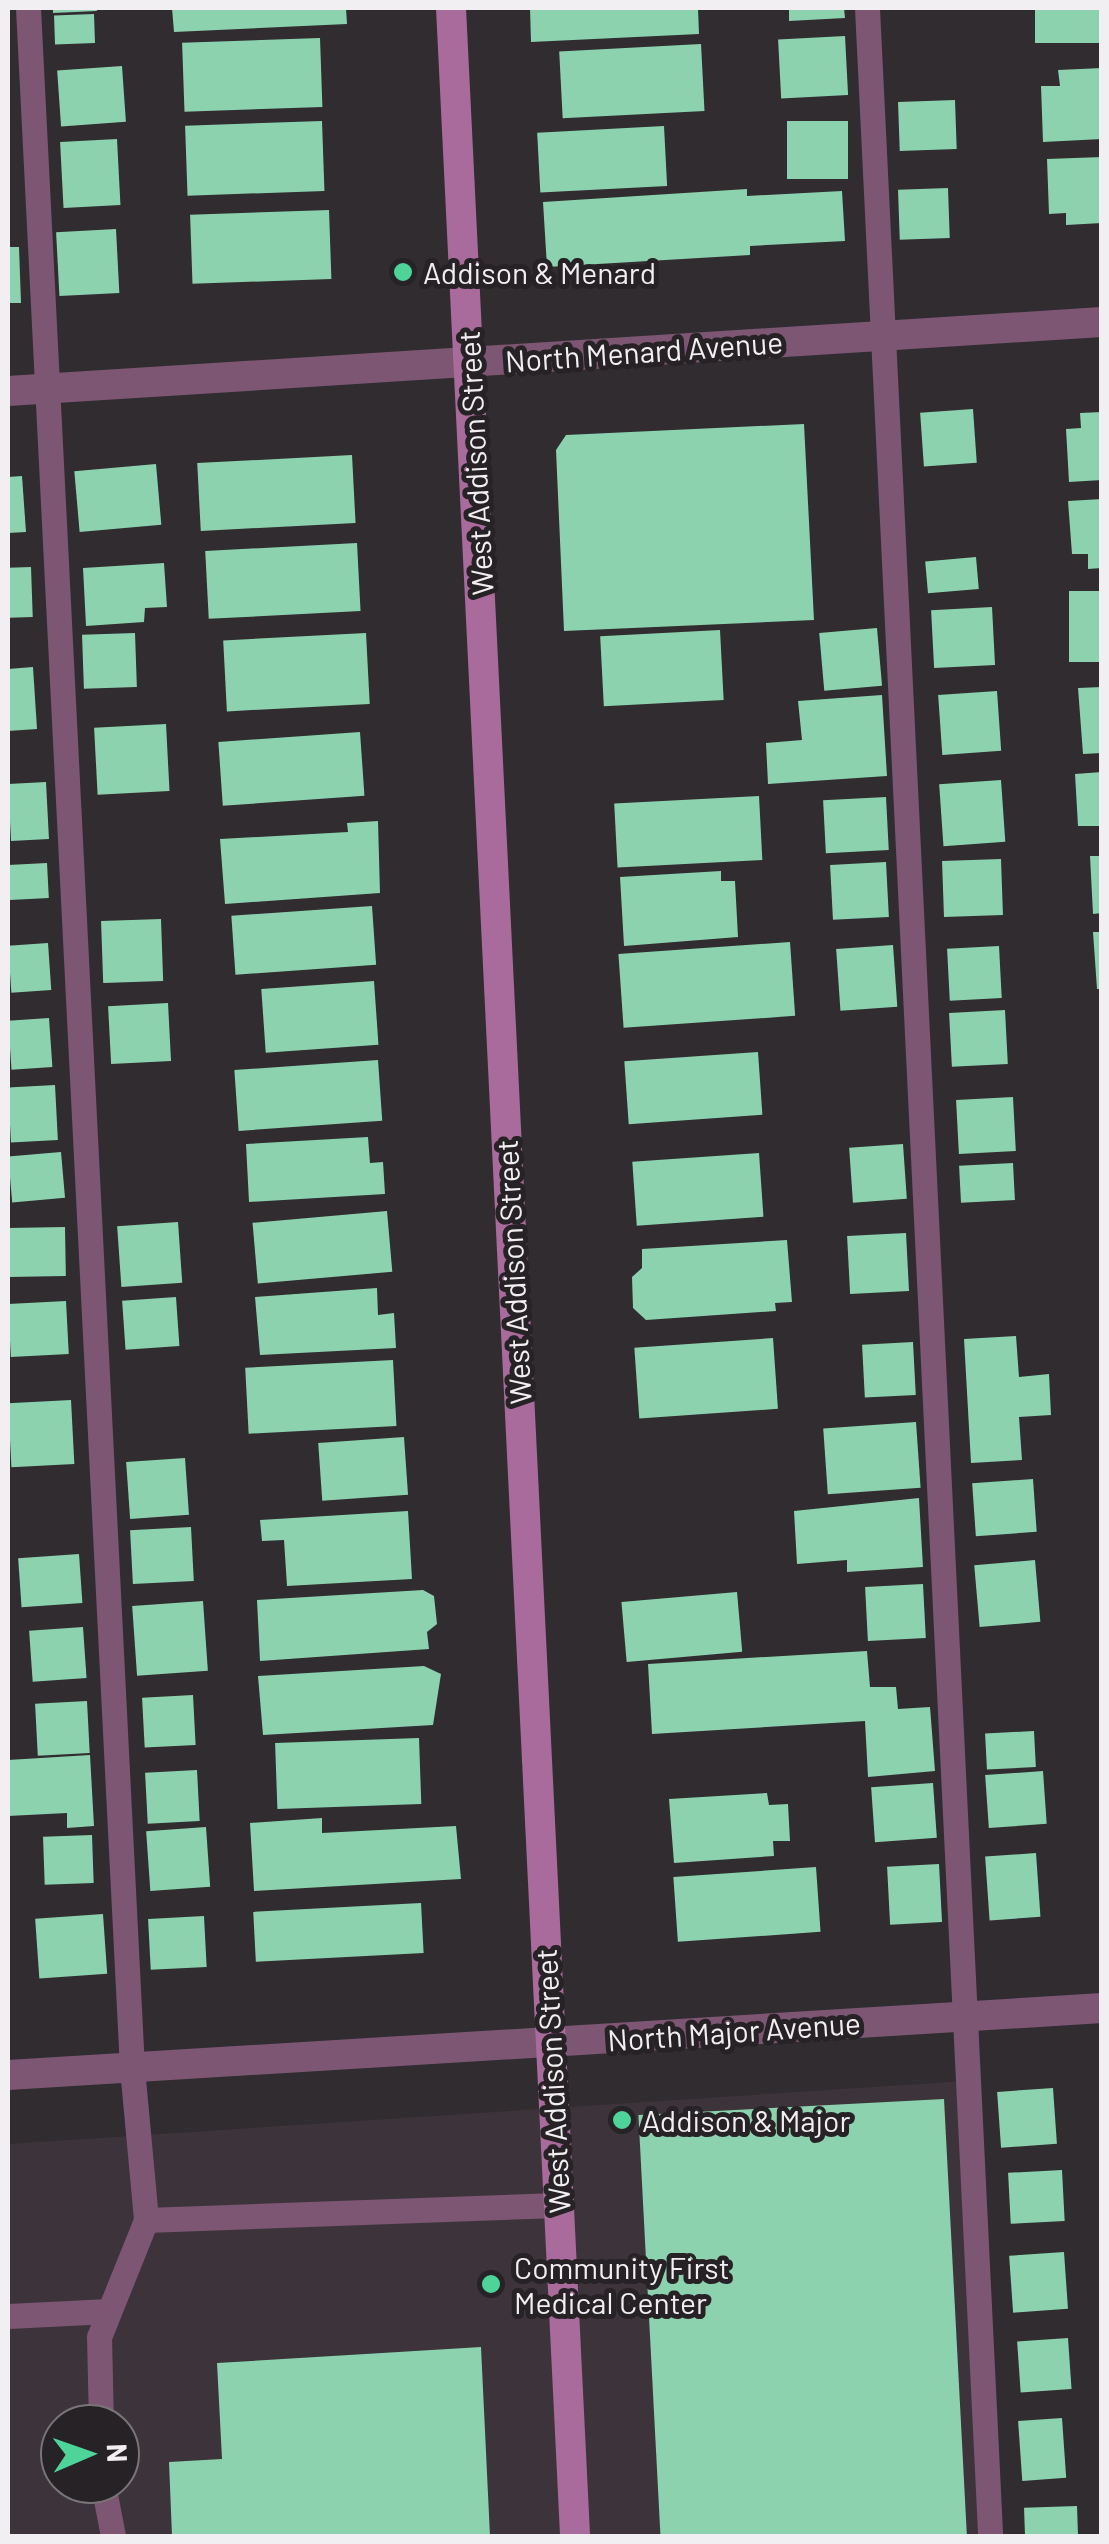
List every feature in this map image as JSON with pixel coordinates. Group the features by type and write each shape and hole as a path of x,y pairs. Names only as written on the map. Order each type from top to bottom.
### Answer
{"street":[{"name":"West Addison Street","path":"451,8 575,2536"},
{"name":"North Menard Avenue","path":"8,391 1102,322"},
{"name":"North Major Avenue","path":"8,2075 1102,2008"}],"lane":[{"path":"28,8 132,2068 146,2220 99,2337 101,2404"},
{"path":"867,8 990,2536"},
{"path":"146,2220 558,2205"},
{"path":"8,2316 109,2310"},
{"path":"107,2504 113,2536"}],"shaded area":[{"name":"Community First Medical Center","path":"965,2081 988,2536 8,2536 8,2144"}],"building":[{"path":"53,8 96,8 97,11 53,13"},
{"path":"172,8 346,8 347,24 174,32"},
{"path":"530,8 698,8 699,34 531,42"},
{"path":"789,8 844,8 845,18 789,21"},
{"path":"1035,8 1102,8 1102,43 1035,43"},
{"path":"94,14 95,43 55,44 54,15"},
{"path":"845,36 848,95 781,98 778,40"},
{"path":"320,38 322,107 184,112 182,43"},
{"path":"701,44 705,111 563,118 559,51"},
{"path":"122,66 126,122 61,126 57,71"},
{"path":"1102,68 1102,139 1043,142 1041,86 1060,86 1058,70"},
{"path":"955,100 957,149 900,151 898,102"},
{"path":"322,121 324,191 188,196 185,126"},
{"path":"787,121 848,121 848,179 787,179"},
{"path":"664,126 667,186 540,193 537,133"},
{"path":"117,139 120,205 64,208 60,142"},
{"path":"1102,157 1102,223 1066,225 1066,213 1049,214 1047,159"},
{"path":"948,188 950,238 900,240 898,190"},
{"path":"747,189 747,196 842,191 845,241 750,246 750,255 547,267 543,202"},
{"path":"329,210 331,279 192,284 190,215"},
{"path":"116,229 119,293 59,296 56,232"},
{"path":"8,247 19,247 21,303 8,303"},
{"path":"973,409 977,463 924,467 920,413"},
{"path":"1102,412 1102,480 1069,482 1066,429 1081,428 1080,413"},
{"path":"804,424 814,620 564,631 556,450 566,435"},
{"path":"352,455 356,523 201,531 197,463"},
{"path":"156,464 161,525 80,532 74,471"},
{"path":"22,476 26,532 8,533 8,477"},
{"path":"1102,499 1102,568 1088,569 1088,554 1072,554 1068,501"},
{"path":"357,543 361,611 209,619 205,551"},
{"path":"976,557 979,589 928,593 925,561"},
{"path":"164,563 167,607 145,608 144,622 86,626 83,568"},
{"path":"31,567 33,617 10,618 8,568"},
{"path":"1069,591 1102,591 1102,662 1069,662"},
{"path":"992,607 995,665 934,668 931,610"},
{"path":"877,628 882,686 824,691 819,633"},
{"path":"720,630 724,700 604,706 600,636"},
{"path":"135,633 137,687 84,689 82,635"},
{"path":"366,633 370,704 227,711 223,640"},
{"path":"33,667 37,729 8,731 8,669"},
{"path":"1102,687 1102,753 1083,754 1078,688"},
{"path":"997,691 1001,751 942,755 938,695"},
{"path":"882,695 887,776 768,784 766,743 802,740 798,701"},
{"path":"166,724 170,791 98,795 94,728"},
{"path":"360,732 364,796 223,806 218,742"},
{"path":"1102,772 1102,826 1078,826 1075,774"},
{"path":"1001,780 1005,842 943,846 939,784"},
{"path":"46,782 49,839 11,841 8,784"},
{"path":"759,796 762,860 618,868 614,804"},
{"path":"886,797 889,850 826,853 823,800"},
{"path":"378,821 380,893 225,904 220,839 348,832 347,823"},
{"path":"1090,856 1102,856 1102,913 1093,914"},
{"path":"1001,859 1003,915 944,917 942,861"},
{"path":"886,862 889,917 833,920 830,865"},
{"path":"47,863 49,898 10,900 8,865"},
{"path":"721,871 721,881 735,881 738,937 624,946 620,877"},
{"path":"372,906 376,965 235,975 231,916"},
{"path":"161,919 163,981 103,983 101,921"},
{"path":"1093,932 1102,932 1102,989 1097,989"},
{"path":"790,942 795,1016 624,1028 618,954"},
{"path":"48,943 51,990 11,993 8,946"},
{"path":"893,945 897,1007 840,1011 836,949"},
{"path":"999,946 1002,998 950,1001 947,949"},
{"path":"374,981 378,1045 266,1053 261,989"},
{"path":"168,1003 171,1061 111,1064 108,1006"},
{"path":"1005,1010 1008,1064 952,1067 949,1013"},
{"path":"49,1018 52,1067 12,1070 8,1021"},
{"path":"758,1052 762,1115 629,1124 624,1061"},
{"path":"378,1060 382,1121 239,1131 234,1070"},
{"path":"55,1085 58,1140 11,1142 8,1087"},
{"path":"1013,1097 1016,1151 959,1154 956,1100"},
{"path":"368,1137 370,1163 383,1162 385,1194 249,1202 246,1144"},
{"path":"903,1144 907,1199 853,1203 849,1148"},
{"path":"61,1152 65,1198 12,1202 8,1157"},
{"path":"759,1153 763,1217 637,1226 632,1162"},
{"path":"1013,1163 1015,1200 961,1203 959,1166"},
{"path":"387,1211 392,1272 258,1284 253,1223"},
{"path":"178,1222 182,1283 121,1287 117,1226"},
{"path":"65,1227 66,1276 9,1277 8,1228"},
{"path":"906,1233 909,1291 850,1294 847,1236"},
{"path":"787,1240 792,1302 775,1303 776,1311 646,1320 633,1308 632,1277 642,1268 642,1249"},
{"path":"377,1288 378,1315 394,1313 396,1348 260,1355 255,1297"},
{"path":"176,1297 179,1346 126,1350 122,1301"},
{"path":"66,1301 69,1354 11,1357 8,1304"},
{"path":"1016,1336 1019,1377 1049,1374 1051,1415 1019,1417 1022,1460 971,1463 964,1339"},
{"path":"773,1338 778,1409 639,1419 634,1348"},
{"path":"913,1342 916,1395 865,1398 862,1345"},
{"path":"393,1360 396,1426 249,1434 245,1368"},
{"path":"71,1400 74,1464 11,1467 8,1403"},
{"path":"916,1422 921,1488 828,1494 823,1428"},
{"path":"404,1437 408,1495 322,1501 318,1443"},
{"path":"185,1458 189,1515 130,1519 126,1462"},
{"path":"1033,1479 1037,1532 976,1536 972,1483"},
{"path":"919,1498 923,1567 847,1572 847,1560 797,1564 794,1511"},
{"path":"408,1511 412,1579 287,1586 284,1540 262,1541 260,1520"},
{"path":"191,1527 194,1581 133,1584 130,1530"},
{"path":"79,1554 82,1603 22,1607 18,1558"},
{"path":"1035,1560 1040,1622 980,1627 974,1565"},
{"path":"923,1584 926,1638 868,1641 865,1587"},
{"path":"423,1590 434,1596 437,1624 427,1632 429,1649 260,1661 257,1600"},
{"path":"737,1592 742,1652 627,1662 621,1602"},
{"path":"203,1601 208,1671 137,1676 132,1606"},
{"path":"83,1627 87,1678 33,1682 29,1631"},
{"path":"867,1651 870,1687 896,1687 898,1709 930,1707 935,1771 868,1777 865,1721 652,1734 648,1664"},
{"path":"424,1666 441,1674 433,1725 263,1735 258,1676"},
{"path":"193,1695 196,1745 145,1748 142,1698"},
{"path":"87,1701 90,1753 38,1756 35,1704"},
{"path":"1034,1731 1036,1767 987,1770 985,1734"},
{"path":"419,1738 421,1804 277,1809 275,1743"},
{"path":"90,1755 94,1826 67,1828 67,1813 8,1816 8,1760"},
{"path":"197,1770 200,1821 148,1824 145,1773"},
{"path":"1043,1771 1047,1824 989,1828 985,1775"},
{"path":"933,1783 937,1838 875,1842 871,1787"},
{"path":"767,1793 769,1805 788,1804 790,1841 773,1841 774,1856 674,1863 669,1799"},
{"path":"322,1818 322,1833 456,1826 461,1879 254,1891 250,1823"},
{"path":"206,1827 210,1887 150,1891 146,1831"},
{"path":"92,1835 94,1883 45,1885 43,1837"},
{"path":"1036,1853 1040,1917 990,1920 985,1857"},
{"path":"939,1864 942,1922 890,1925 887,1867"},
{"path":"816,1867 821,1932 678,1942 673,1877"},
{"path":"421,1903 424,1953 256,1962 253,1912"},
{"path":"103,1914 107,1974 39,1979 35,1919"},
{"path":"204,1916 207,1967 151,1970 148,1919"},
{"path":"1053,2088 1057,2144 1001,2148 997,2092"},
{"path":"944,2099 967,2536 660,2536 638,2115"},
{"path":"1062,2170 1065,2221 1011,2224 1008,2173"},
{"path":"1064,2252 1068,2309 1013,2313 1009,2256"},
{"path":"1068,2338 1072,2389 1021,2392 1017,2342"},
{"path":"481,2347 490,2536 172,2536 169,2462 222,2459 217,2363"},
{"path":"1062,2418 1066,2478 1022,2481 1018,2421"},
{"path":"1077,2506 1078,2536 1025,2536 1024,2508"}],"place":[{"name":"Addison & Menard","path":"403,272"},
{"name":"Addison & Major","path":"622,2120"},
{"name":"Community First Medical Center","path":"491,2284"}]}
